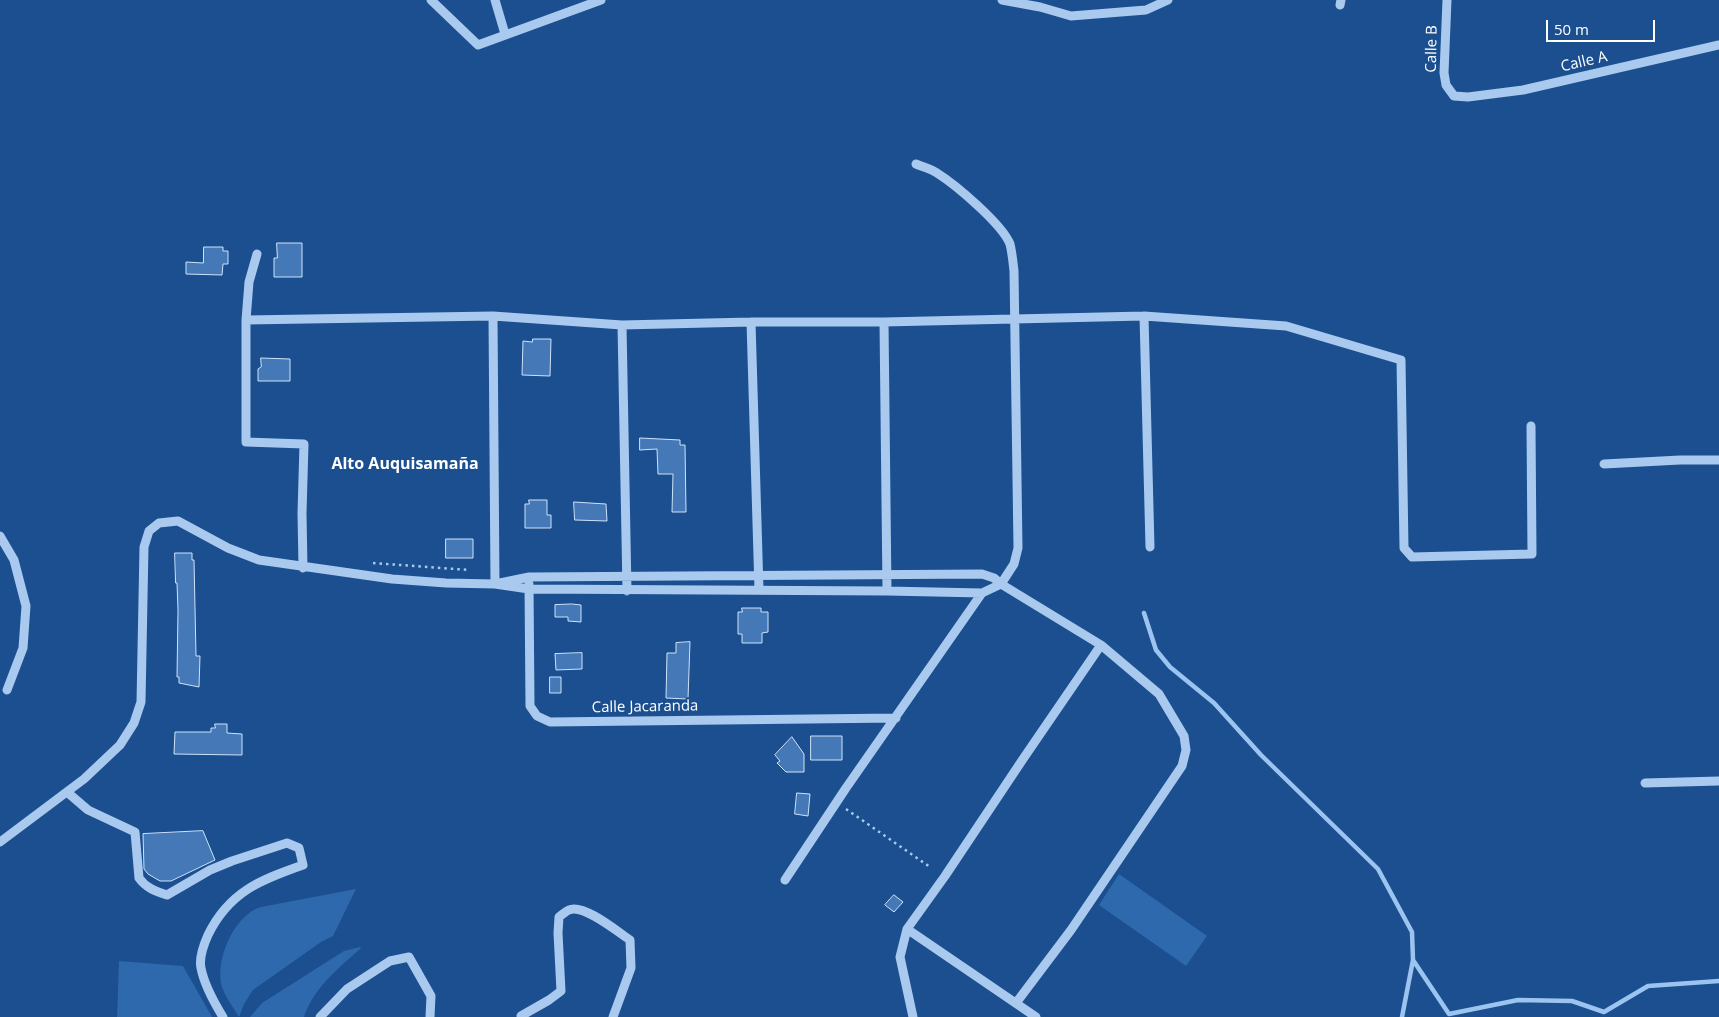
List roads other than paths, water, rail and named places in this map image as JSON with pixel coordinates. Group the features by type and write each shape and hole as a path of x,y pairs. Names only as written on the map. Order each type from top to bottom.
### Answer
{"street":[{"path":"431,0 478,45 601,0"},
{"path":"495,0 504,34"},
{"path":"1002,0 1040,7 1071,16 1146,10 1168,0"},
{"name":"Calle B","path":"1447,0 1444,73 1446,85 1454,96"},
{"name":"Calle A","path":"1454,96 1468,97 1523,90 1719,45"},
{"path":"0,842 84,779 120,745 134,723 141,702 144,547 149,531 160,523 178,522 228,548 259,560 304,568 392,579 446,583 494,584 529,589 982,593 1001,584 1014,564 1018,548 1014,271 1009,242 994,222 964,194 937,173 916,164"},
{"path":"257,254 249,282 246,320 246,442 304,444 302,513 304,568"},
{"path":"246,320 493,316 622,325 1014,320 1144,316 1286,326 1401,360 1404,548 1412,557 1532,554 1531,426"},
{"path":"493,316 494,584"},
{"path":"1144,316 1150,547"},
{"path":"751,322 759,590"},
{"path":"884,322 886,574 888,591"},
{"path":"622,325 627,590"},
{"path":"1604,464 1719,460"},
{"path":"0,536 14,560 26,606 23,648 7,690"},
{"path":"494,584 529,577 982,574 994,578 1102,645 1159,694 1184,736 1186,750 1182,766 1142,826 1071,930 1016,1003"},
{"name":"Calle Jacaranda","path":"529,577 530,706 537,716 550,722 896,718"},
{"path":"785,880 836,802 982,593"},
{"path":"914,1017 900,957 908,930 1102,645"},
{"path":"1644,783 1719,781"},
{"path":"68,792 88,810 135,832 139,878 143,884 152,890 167,895 210,870 232,861 287,844 299,848 303,865 269,877 238,894 214,924 204,945 200,967 214,1003 223,1017"},
{"path":"521,1016 561,991 559,917 570,909 578,909 592,914 630,940 631,968 612,1017"},
{"path":"908,930 1036,1017"},
{"path":"320,1017 347,989 390,961 410,957 431,996 430,1017"}],"waterway":[{"path":"1144,613 1156,650 1170,667 1214,703 1261,755 1378,869 1412,932 1413,960 1402,1017"},
{"path":"1413,960 1449,1014 1518,1000 1572,1001 1604,1012 1648,986 1719,981"}],"district":[{"name":"Alto Auquisamaña","path":"405,464"}]}
